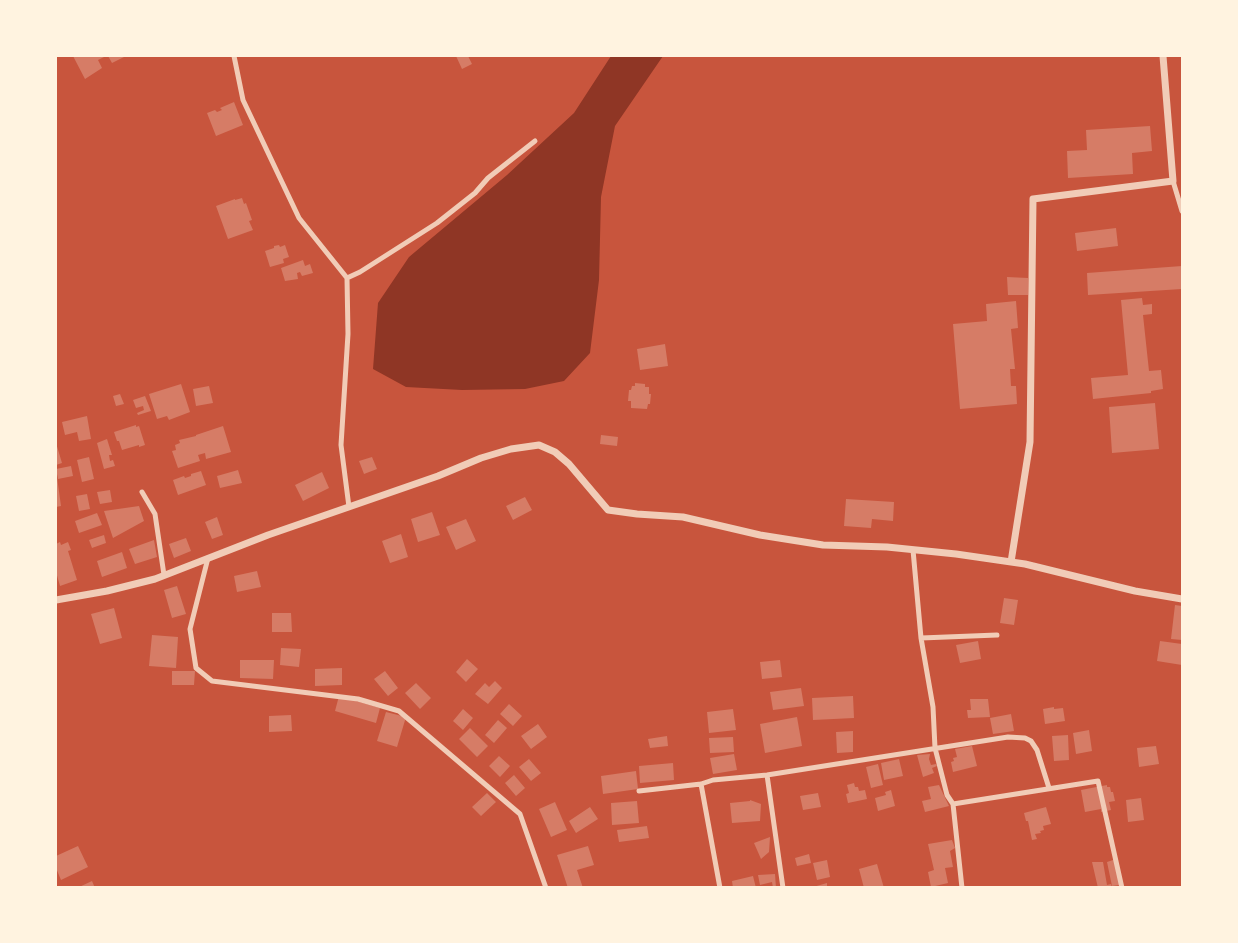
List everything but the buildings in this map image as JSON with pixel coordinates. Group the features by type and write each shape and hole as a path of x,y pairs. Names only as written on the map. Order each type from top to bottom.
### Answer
{"street":[{"path":"234,56 243,100 299,218 347,278 348,334 341,445 349,507"},
{"path":"1163,56 1173,181 1182,211"},
{"path":"347,278 437,224 475,193 488,178 535,141"},
{"path":"1011,562 1030,442 1033,199 1173,181"},
{"path":"56,600 155,579 268,535 438,476 481,458 511,449 539,445 555,452 569,464 608,510 683,517 760,535 823,545 956,554 1025,564 1135,591 1182,599"},
{"path":"142,492 155,514 164,575"},
{"path":"913,550 921,638 933,706 935,748 947,795 953,804 962,888"},
{"path":"208,558 190,628 196,668 212,681 358,699 399,711 520,814 546,888"},
{"path":"921,638 997,635"},
{"path":"639,791 700,784 713,780 767,776 1008,737 1025,738 1031,741 1038,750 1049,788"},
{"path":"767,776 783,888"},
{"path":"953,804 1098,780 1122,888"},
{"path":"700,784 720,888"}],"shaded area":[{"path":"611,56 663,56 615,126 601,197 599,280 590,353 564,381 525,389 462,390 406,387 373,369 378,303 409,257 507,175 574,113"}]}
